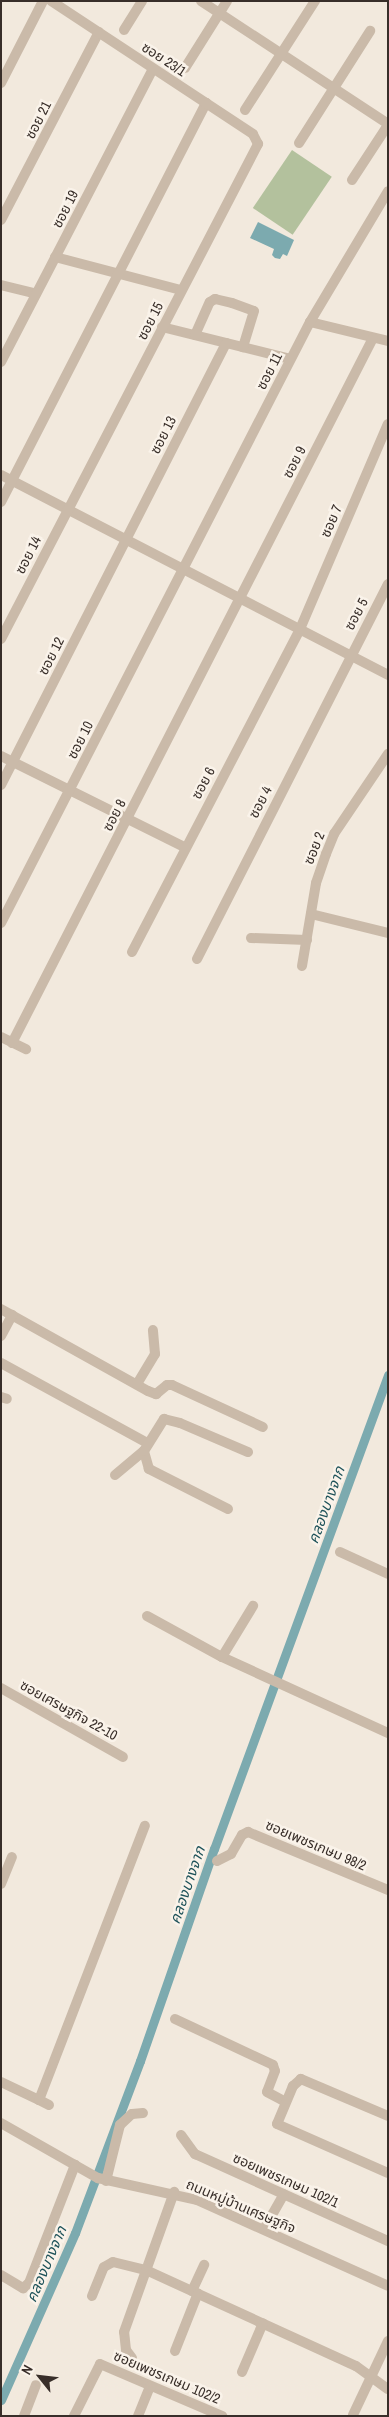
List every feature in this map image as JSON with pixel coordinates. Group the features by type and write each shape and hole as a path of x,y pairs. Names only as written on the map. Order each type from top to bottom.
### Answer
{"street":[{"path":"1,83 43,1"},
{"name":"ซอย 23/1","path":"51,1 253,134 258,144"},
{"path":"124,30 142,1"},
{"path":"201,1 280,55 388,124 352,180"},
{"path":"185,68 227,1"},
{"path":"245,110 315,1"},
{"path":"300,143 370,31"},
{"name":"ซอย 21","path":"1,220 99,32"},
{"name":"ซอย 19","path":"1,362 153,69"},
{"path":"1,502 206,103"},
{"name":"ซอย 15","path":"66,510 258,144"},
{"name":"ซอย 11","path":"183,569 310,322 388,191"},
{"path":"55,257 181,290"},
{"path":"1,286 36,294"},
{"path":"195,335 210,302 216,299 254,311 243,347"},
{"path":"310,322 388,341"},
{"path":"162,327 290,360"},
{"name":"ซอย 9","path":"238,598 374,338"},
{"name":"ซอย 13","path":"125,540 226,343"},
{"name":"ซอย 7","path":"300,629 388,424"},
{"path":"1,475 388,675"},
{"name":"ซอย 14","path":"1,639 66,510"},
{"name":"ซอย 12","path":"1,785 125,540"},
{"name":"ซอย 10","path":"1,923 183,569"},
{"name":"ซอย 5","path":"350,657 388,584"},
{"name":"ซอย 8","path":"12,1043 128,818 238,598"},
{"name":"ซอย 6","path":"132,952 184,847 300,629"},
{"name":"ซอย 4","path":"197,959 350,657"},
{"name":"ซอย 2","path":"302,966 316,883 334,834 388,754"},
{"path":"1,756 184,847"},
{"path":"311,914 388,933"},
{"path":"251,938 307,940"},
{"path":"1,1037 26,1049"},
{"path":"1,1309 156,1394 167,1384 172,1385 263,1426"},
{"path":"1,1336 12,1315"},
{"path":"136,1384 154,1354 153,1330"},
{"path":"1,1363 145,1447 149,1469 228,1509"},
{"path":"115,1475 145,1447 159,1422 169,1420 248,1452"},
{"path":"340,1552 388,1574"},
{"path":"222,1657 253,1606"},
{"path":"147,1616 222,1657 388,1733"},
{"name":"ซอยเศรษฐกิจ 22-10","path":"1,1688 124,1756"},
{"path":"39,2100 145,1826"},
{"name":"ซอยเพชรเกษม 98/2","path":"217,1861 231,1854 242,1835 248,1832 388,1890"},
{"path":"1,1884 12,1857"},
{"path":"175,2019 273,2065 275,2071 267,2092 286,2102"},
{"path":"388,2116 301,2078 293,2086 277,2124 388,2173"},
{"path":"1,2082 48,2106"},
{"path":"102,2179 120,2126 132,2114 143,2113"},
{"name":"ถนนหมู่บ้านเศรษฐกิจ","path":"1,2123 102,2179 174,2192 264,2229 388,2286"},
{"name":"ซอยเพชรเกษม 102/1","path":"181,2135 195,2154 388,2240"},
{"path":"1,2275 23,2288 29,2283 79,2167"},
{"path":"132,2358 126,2350 124,2332 174,2192"},
{"path":"264,2229 284,2194"},
{"path":"92,2296 104,2267 113,2262 146,2270 356,2366 388,2388"},
{"path":"175,2351 204,2265"},
{"path":"242,2372 263,2323"},
{"path":"353,2415 388,2341"},
{"name":"ซอยเพชรเกษม 102/2","path":"74,2416 100,2364 203,2412 222,2416"},
{"path":"24,2416 36,2385"},
{"path":"138,2416 150,2386"}],"green space":[{"path":"292,150 332,177 293,235 253,208"}],"water":[{"path":"258,222 294,240 287,256 283,254 280,259 275,258 272,255 274,249 250,238"}],"waterway":[{"name":"คลองบางจาก","path":"1,2400 75,2233 140,2061 214,1849 388,1375"}]}
